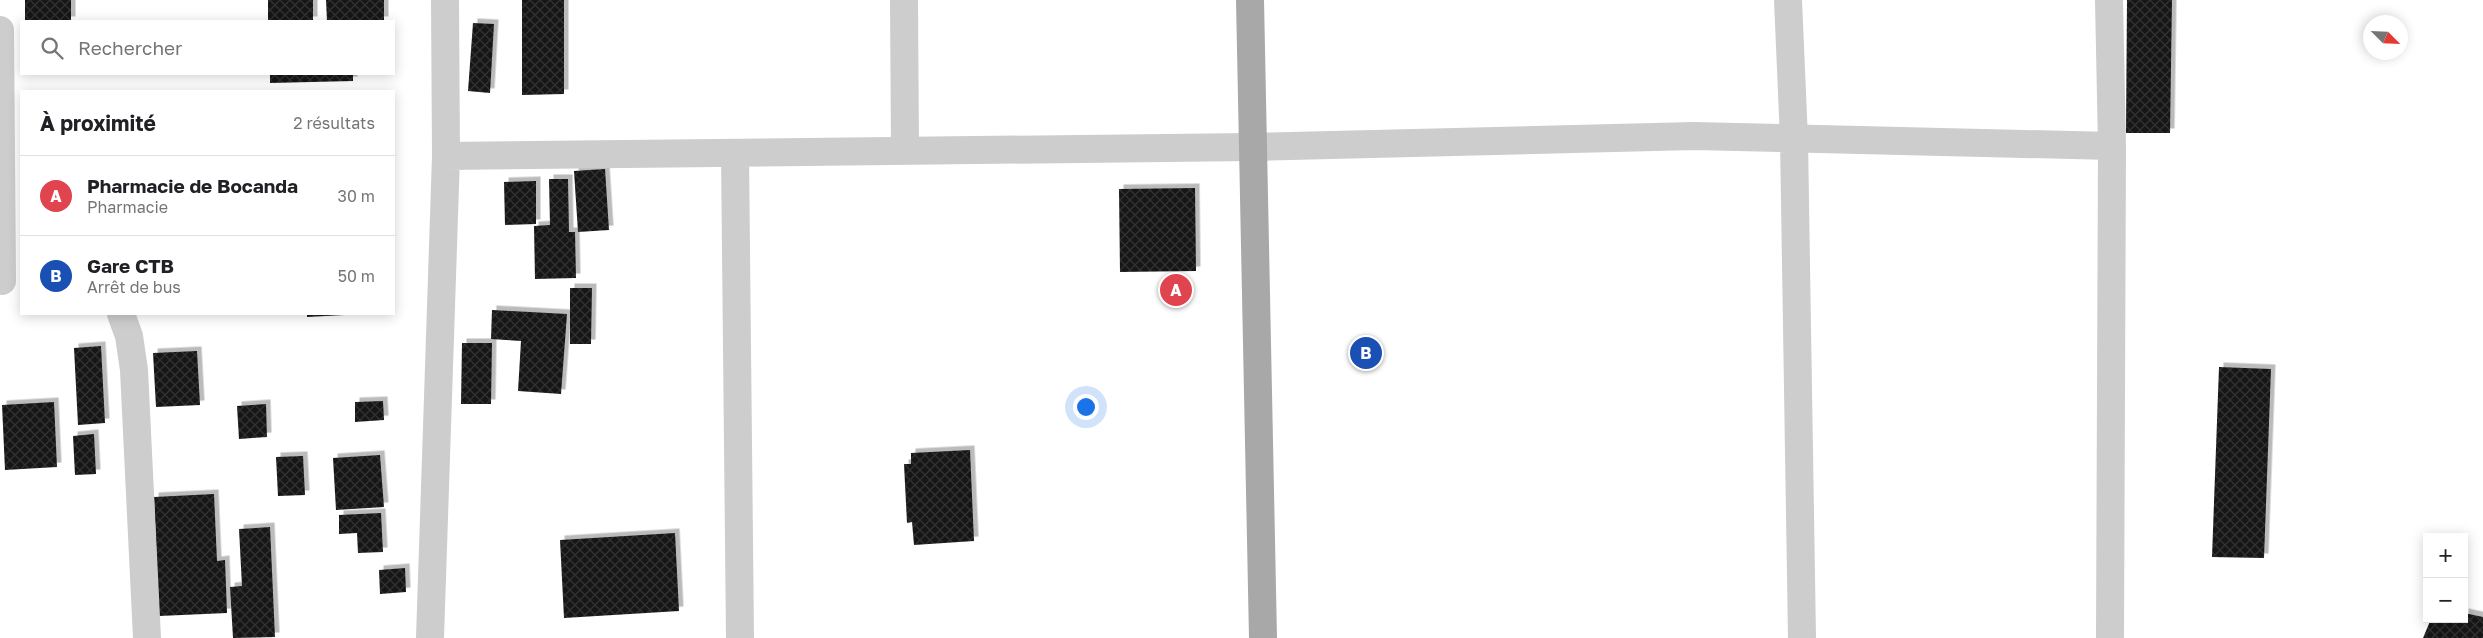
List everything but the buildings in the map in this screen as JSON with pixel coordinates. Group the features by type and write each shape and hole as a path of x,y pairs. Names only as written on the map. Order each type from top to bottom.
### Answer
{"main road":[{"path":"1250,0 1263,638"}],"street":[{"path":"430,638 446,156 446,0"},
{"path":"904,0 905,150"},
{"path":"1788,0 1794,139 1802,638"},
{"path":"2109,0 2112,146 2110,638"},
{"path":"0,30 8,281"},
{"path":"446,156 1252,147 1694,136 2112,146"},
{"path":"735,153 740,638"},
{"path":"121,315 129,336 134,370 147,638"}],"place":[{"name":"Pharmacie de Bocanda","path":"1176,290"},
{"name":"Gare CTB","path":"1366,353"}]}
